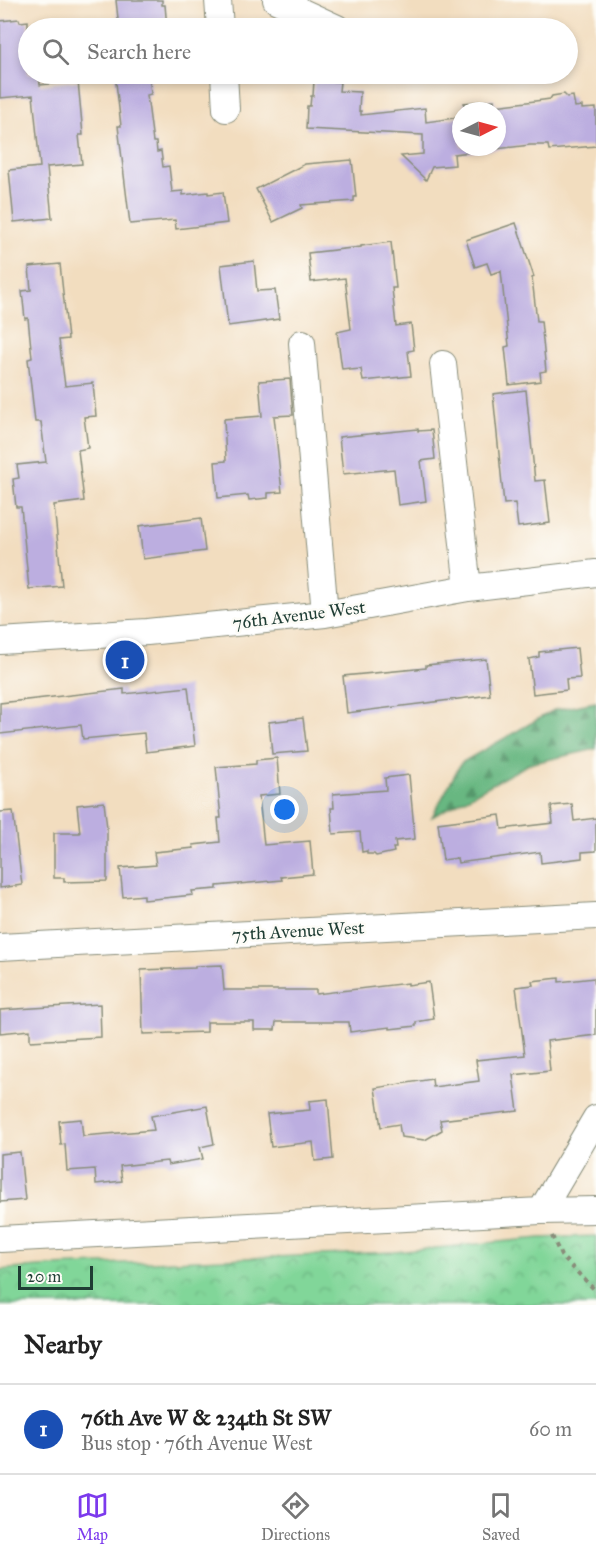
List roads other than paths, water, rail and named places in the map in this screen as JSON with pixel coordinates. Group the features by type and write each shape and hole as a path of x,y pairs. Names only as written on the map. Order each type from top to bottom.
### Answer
{"street":[{"path":"218,0 219,18"},
{"path":"276,0 315,18"},
{"path":"225,84 226,109"},
{"path":"302,343 325,614"},
{"path":"443,364 468,588"},
{"name":"76th Avenue West","path":"0,641 147,632 325,614 468,588 596,573"},
{"name":"75th Avenue West","path":"0,947 596,916"},
{"path":"540,1211 596,1118"},
{"path":"0,1239 596,1210"}],"place":[{"name":"76th Ave W & 234th St SW","path":"125,660"}]}
